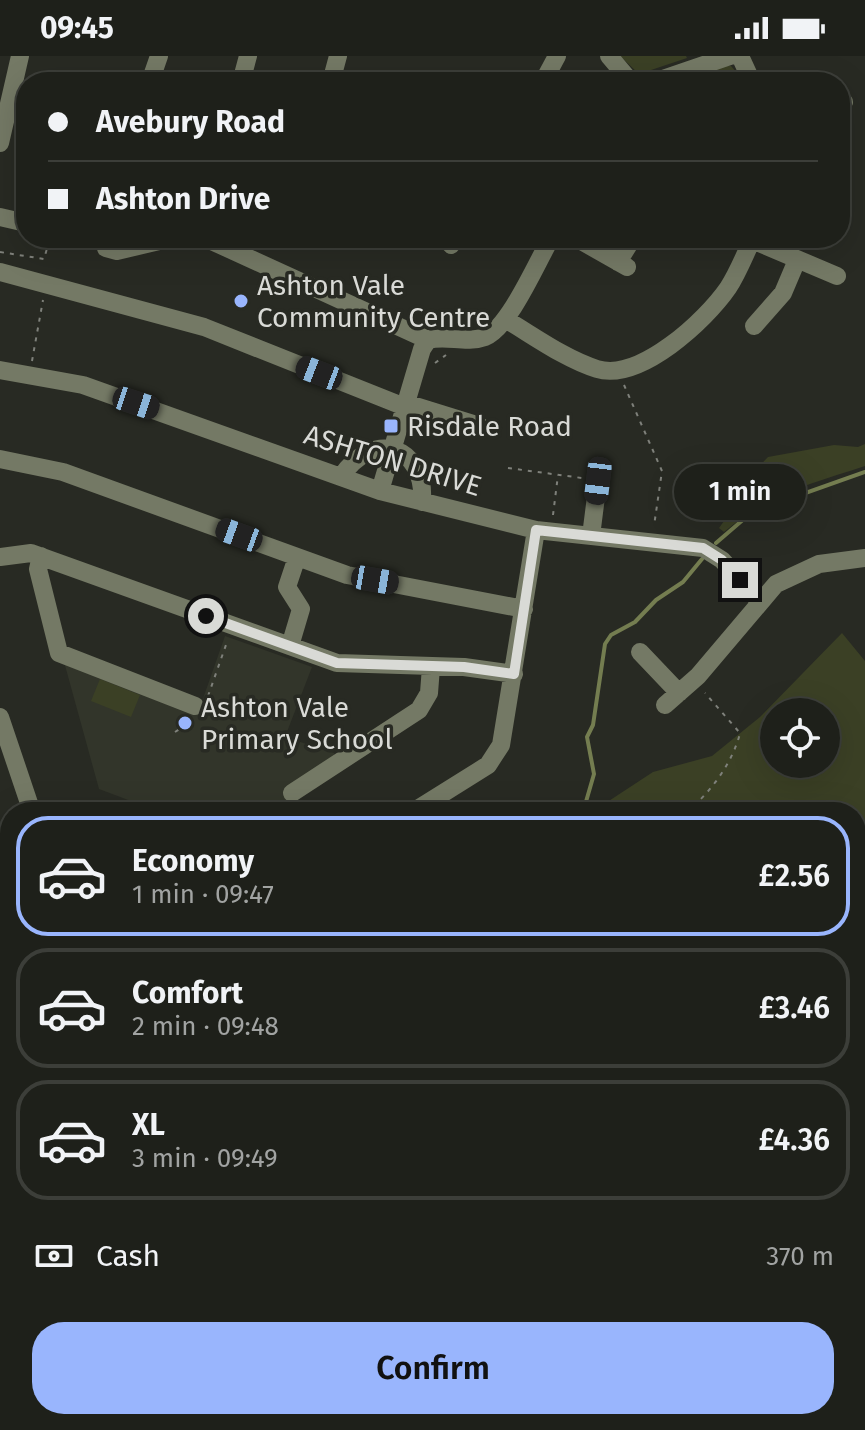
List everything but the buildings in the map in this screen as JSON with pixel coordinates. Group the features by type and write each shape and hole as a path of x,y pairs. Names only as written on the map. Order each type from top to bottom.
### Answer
{"street":[{"path":"609,56 623,72"},
{"path":"683,72 730,56"},
{"path":"0,143 16,73"},
{"path":"106,248 117,251 130,248"},
{"path":"227,248 428,340 440,337 460,340 485,337 495,332 545,248"},
{"path":"593,248 622,265 629,248"},
{"path":"505,319 567,355 600,370 617,370 645,361 675,342 704,316 728,288 748,248"},
{"path":"771,248 837,276"},
{"path":"754,326 775,297 783,293 797,260"},
{"path":"0,272 204,327 406,405 480,426"},
{"path":"380,491 428,340"},
{"name":"ASHTON DRIVE","path":"0,370 83,385 380,491 422,502 543,531 703,548 713,553 759,601"},
{"path":"341,477 353,459 366,451 392,449 407,456 419,470 423,484 422,502"},
{"path":"0,459 63,472 347,575 524,609"},
{"path":"591,536 598,481"},
{"path":"428,802 496,756 524,609 543,531"},
{"path":"0,557 22,553 41,556 337,663 514,674"},
{"path":"41,556 38,569 59,653 201,707"},
{"path":"640,652 672,699 694,680 776,584 800,571 865,558"},
{"path":"290,646 301,609 287,587 294,566"},
{"path":"292,793 419,710 429,693 431,667"},
{"path":"0,717 29,802"}],"path":[{"path":"0,252 44,259 47,248"},
{"path":"30,374 46,284"},
{"path":"415,374 427,369 460,340"},
{"path":"617,370 662,471 650,543"},
{"path":"508,468 598,481"},
{"path":"543,531 558,475"},
{"path":"175,732 201,707 234,626"},
{"path":"694,680 740,733 736,748 700,802"}],"shaded area":[{"name":"Ashton Vale Primary School","path":"225,636 312,667 285,737 334,753 337,768 288,802 133,802 99,789 63,658 199,710"}],"green space":[{"path":"620,56 687,58 645,72 637,72"},
{"path":"731,66 736,72 708,72"},
{"path":"865,444 865,466 774,499 724,532 719,528 740,499 734,493 768,457 834,445 858,447"},
{"path":"842,633 865,661 865,802 607,802 653,772 712,756 760,717 760,778 840,778 840,698 779,698"},
{"path":"100,679 140,695 131,717 91,701"}],"waterway":[{"path":"716,543 752,512 865,472"},
{"path":"586,802 594,774 587,737 593,725 605,644 611,635 635,622 656,600 683,582 702,559"}],"place":[{"name":"Ashton Vale Community Centre","path":"241,301"},
{"name":"Risdale Road","path":"391,426"},
{"name":"Ashton Vale Primary School","path":"185,723"}],"route":[{"path":"206,616 337,663 370,667 464,667 514,674 536,530 703,548 722,560 740,580"}]}
